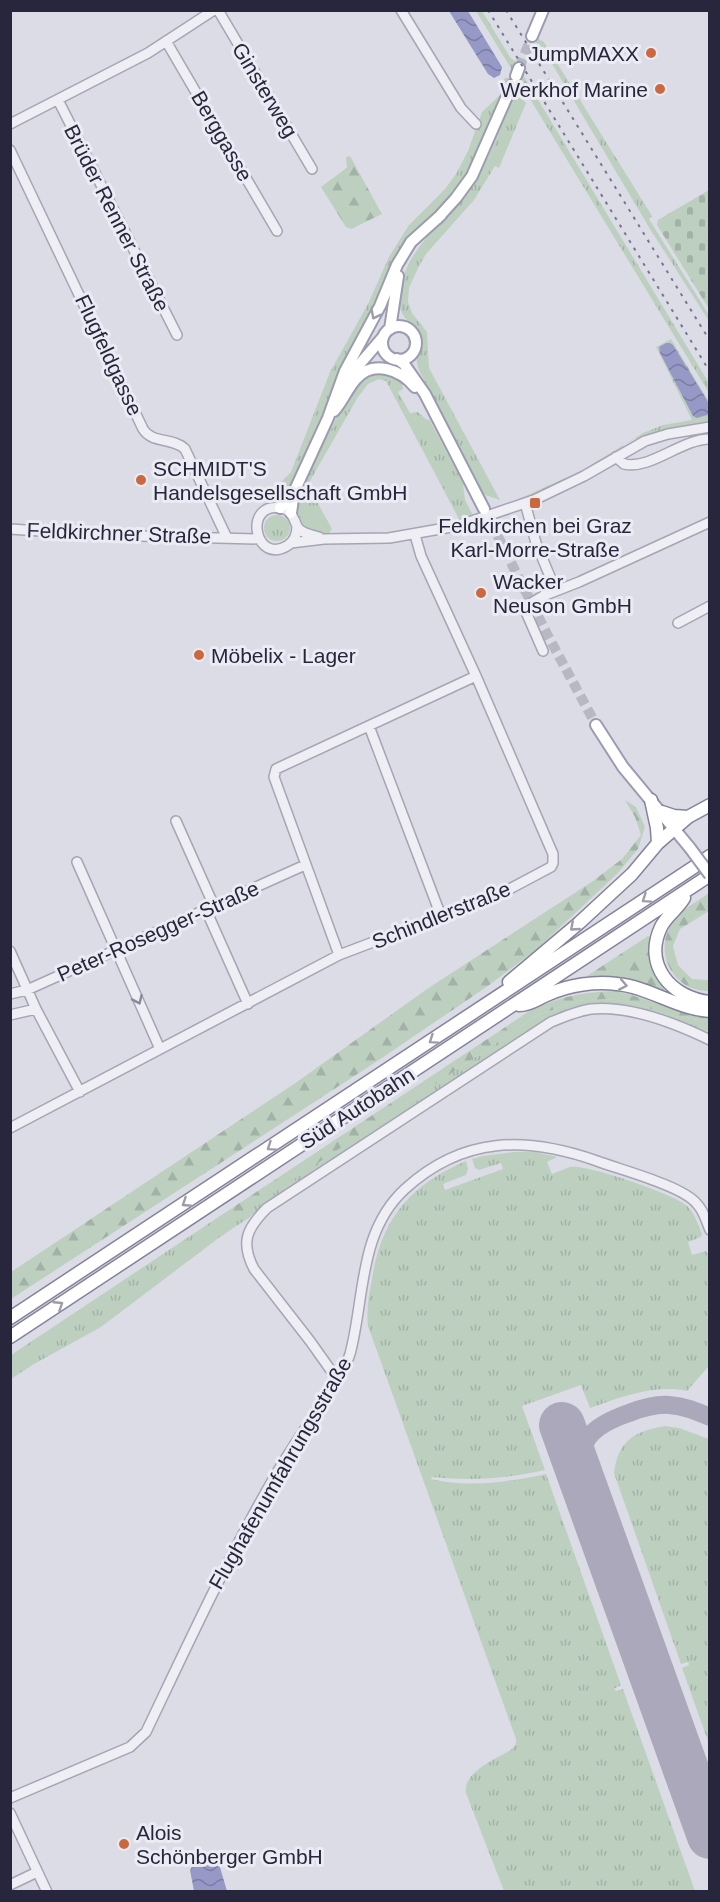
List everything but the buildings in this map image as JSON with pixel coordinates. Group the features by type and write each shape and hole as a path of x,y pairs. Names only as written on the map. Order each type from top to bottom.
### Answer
{"highway":[{"path":"651,800 658,843"},
{"path":"482,1008 632,874 658,843 688,817 710,805"},
{"path":"662,812 688,817"},
{"name":"Süd Autobahn","path":"10,1318 694,867"},
{"name":"Süd Autobahn","path":"10,1337 706,877"},
{"path":"689,890 661,926 656,944 656,958 661,972 674,989 688,998 710,1002"},
{"path":"512,1006 527,1005 550,993 572,986 617,984 641,989 694,1010 710,1011"}],"main road":[{"path":"532,36 543,10"},
{"path":"425,394 404,364 392,357 383,346 396,281 403,262 416,243 464,188 478,165 516,77"},
{"path":"280,508 294,492 328,418 345,371 380,306 401,257 420,233 441,215"},
{"path":"394,294 398,313 405,327 416,338 412,359 425,394 484,509"},
{"path":"339,390 386,333 399,326 405,327"},
{"path":"363,360 373,356 408,357 412,353"},
{"path":"328,418 341,404 348,389 359,376 370,370 381,368 394,370 405,377 432,408"},
{"path":"291,513 294,492"},
{"path":"596,726 623,767 690,848 706,877"}],"street":[{"path":"10,124 148,53 216,10"},
{"name":"Ginsterweg","path":"216,10 312,169"},
{"path":"401,10 461,108 476,124"},
{"name":"Berggasse","path":"166,41 277,231"},
{"name":"Brüder Renner Straße","path":"58,100 177,335"},
{"name":"Flugfeldgasse","path":"10,150 143,429 148,435 177,443 185,449 227,538"},
{"path":"291,543 324,539 377,539 415,535 457,526 525,503 584,476 638,444 659,436 710,428"},
{"path":"616,457 630,466 692,442 710,440"},
{"path":"525,503 536,543 556,591"},
{"path":"297,526 296,537 291,543 277,549 268,547 260,539 256,526 263,513 271,508 280,508 291,513 297,526 306,533 324,539"},
{"path":"543,651 527,616 526,608 534,601 710,522"},
{"name":"Feldkirchner Straße","path":"227,538 256,526"},
{"name":"Feldkirchner Straße","path":"10,529 101,535 260,539"},
{"name":"Schindlerstraße","path":"10,1128 339,955 502,892 551,867 553,854 421,556 415,535"},
{"path":"678,623 710,606"},
{"path":"339,955 274,777 276,769 476,676"},
{"path":"369,726 441,916"},
{"path":"176,821 248,1004"},
{"path":"77,862 160,1049"},
{"name":"Peter-Rosegger-Straße","path":"10,994 27,990 305,865"},
{"path":"10,951 36,1009 80,1092"},
{"path":"10,1015 36,1009"},
{"path":"337,1379 254,1269 249,1257 246,1245 249,1230 267,1208 551,1022 570,1014 592,1009 620,1010 650,1017 710,1040"},
{"name":"Flughafenumfahrungsstraße","path":"10,1798 130,1747 138,1742 146,1732 221,1575 276,1475 337,1379 350,1353 368,1253 378,1226 390,1206 404,1190 429,1170 461,1153 516,1143 544,1146 584,1156 682,1192 698,1204 710,1230"},
{"path":"10,1813 47,1892"},
{"path":"10,1885 37,1872"}],"green space":[{"path":"476,11 482,11 510,57 516,62 512,70"},
{"path":"537,38 544,42 652,216 649,219 709,315 709,321 650,229 542,47 535,42"},
{"path":"522,73 709,383 709,393 519,81"},
{"path":"507,77 509,79 474,164 457,190 415,231 338,379 291,488 282,502 274,505 268,501 264,493 280,483 291,472 330,372 368,304 389,257 409,225 445,189 456,174 468,151 482,112 500,95 504,79"},
{"path":"515,90 526,103 499,168 495,166 474,200 426,254 409,288 408,302 412,313 427,332 429,368 500,500 482,494 419,370 417,357 420,339 416,330 403,315 400,305 401,286 406,269 415,253 474,182 497,137"},
{"path":"350,156 382,214 351,229 346,227 321,187 347,167 346,157"},
{"path":"709,190 709,309 657,225 658,220"},
{"path":"671,339 709,402 709,423 638,440 636,438 626,443 643,433 663,425 692,420 656,347"},
{"path":"375,372 401,378 403,389 398,392 410,413 418,412 427,420 429,419 463,483 465,500 473,515 459,519 386,381 379,379 368,384 358,397 310,481 309,487 332,529 328,535 316,534 304,528 297,512 298,497 304,491 306,479 345,401 360,378"},
{"path":"623,445 624,448 590,468 525,500 510,503 581,471"},
{"path":"277,515 286,519 290,528 286,537 277,541 268,537 264,528 268,519"},
{"path":"625,800 636,807 645,827 638,849 617,874 538,948 488,986 379,1060 11,1299 11,1272 294,1084 427,989 593,881 622,859 641,835 635,817"},
{"path":"709,893 709,911 680,929 673,946 678,965 692,979 709,980 709,991 696,990 685,985 676,977 666,957 665,945 667,933 676,917"},
{"path":"648,936 653,939 664,990 655,992 610,976 587,976"},
{"path":"617,991 709,1018 704,1021 668,1015 632,1002 605,999 578,1001 538,1015 233,1220 220,1216 531,1010 573,996"},
{"path":"605,999 632,1002 668,1015 704,1021 709,1018 709,1032 664,1017 580,1008 559,1014 265,1204 101,1327 11,1379 11,1355 220,1216 233,1219 538,1015 578,1001"},
{"path":"514,1152 535,1152 557,1157 547,1162 552,1174 570,1167 579,1167 611,1175 666,1194 687,1206 696,1219 702,1234 701,1237 688,1242 692,1255 706,1251 709,1254 709,1366 687,1391 650,1390 590,1408 581,1385 522,1406 545,1470 488,1478 432,1477 431,1479 459,1483 488,1483 546,1474 621,1685 614,1689 616,1691 623,1689 695,1891 504,1891 466,1793 466,1785 475,1772 512,1749 516,1744 516,1739 368,1326 368,1308 376,1258 391,1222 401,1206 429,1181 446,1170 466,1161 468,1169 466,1175 443,1184 445,1190 503,1169 501,1163 479,1170 475,1168 472,1159"},
{"path":"665,1426 679,1428 709,1439 709,1744 682,1668 689,1665 688,1662 681,1664 614,1473 619,1453 629,1439 645,1431"}],"water":[{"path":"449,11 468,11 502,67 500,75 494,78 488,74"},
{"path":"666,343 673,345 707,400 710,414 697,418 693,416 660,353 659,347"},
{"path":"216,1854 227,1891 194,1891 190,1870 200,1858"}],"taxiway":[{"path":"582,1481 580,1467 584,1445 589,1436 606,1423 659,1405 680,1406 710,1417"}],"runway":[{"path":"562,1425 710,1836"}],"tunnel":[{"path":"519,68 532,36"},
{"path":"484,509 596,725"}],"railway":[{"path":"488,10 710,372"},
{"path":"506,10 710,341"}],"place":[{"name":"JumpMAXX","path":"651,53"},
{"name":"Werkhof Marine","path":"660,89"},
{"name":"SCHMIDT'S Handelsgesellschaft GmbH","path":"141,480"},
{"name":"Feldkirchen bei Graz Karl-Morre-Straße","path":"535,503"},
{"name":"Wacker Neuson GmbH","path":"481,593"},
{"name":"Möbelix - Lager","path":"199,655"},
{"name":"Alois Schönberger GmbH","path":"124,1844"}]}
